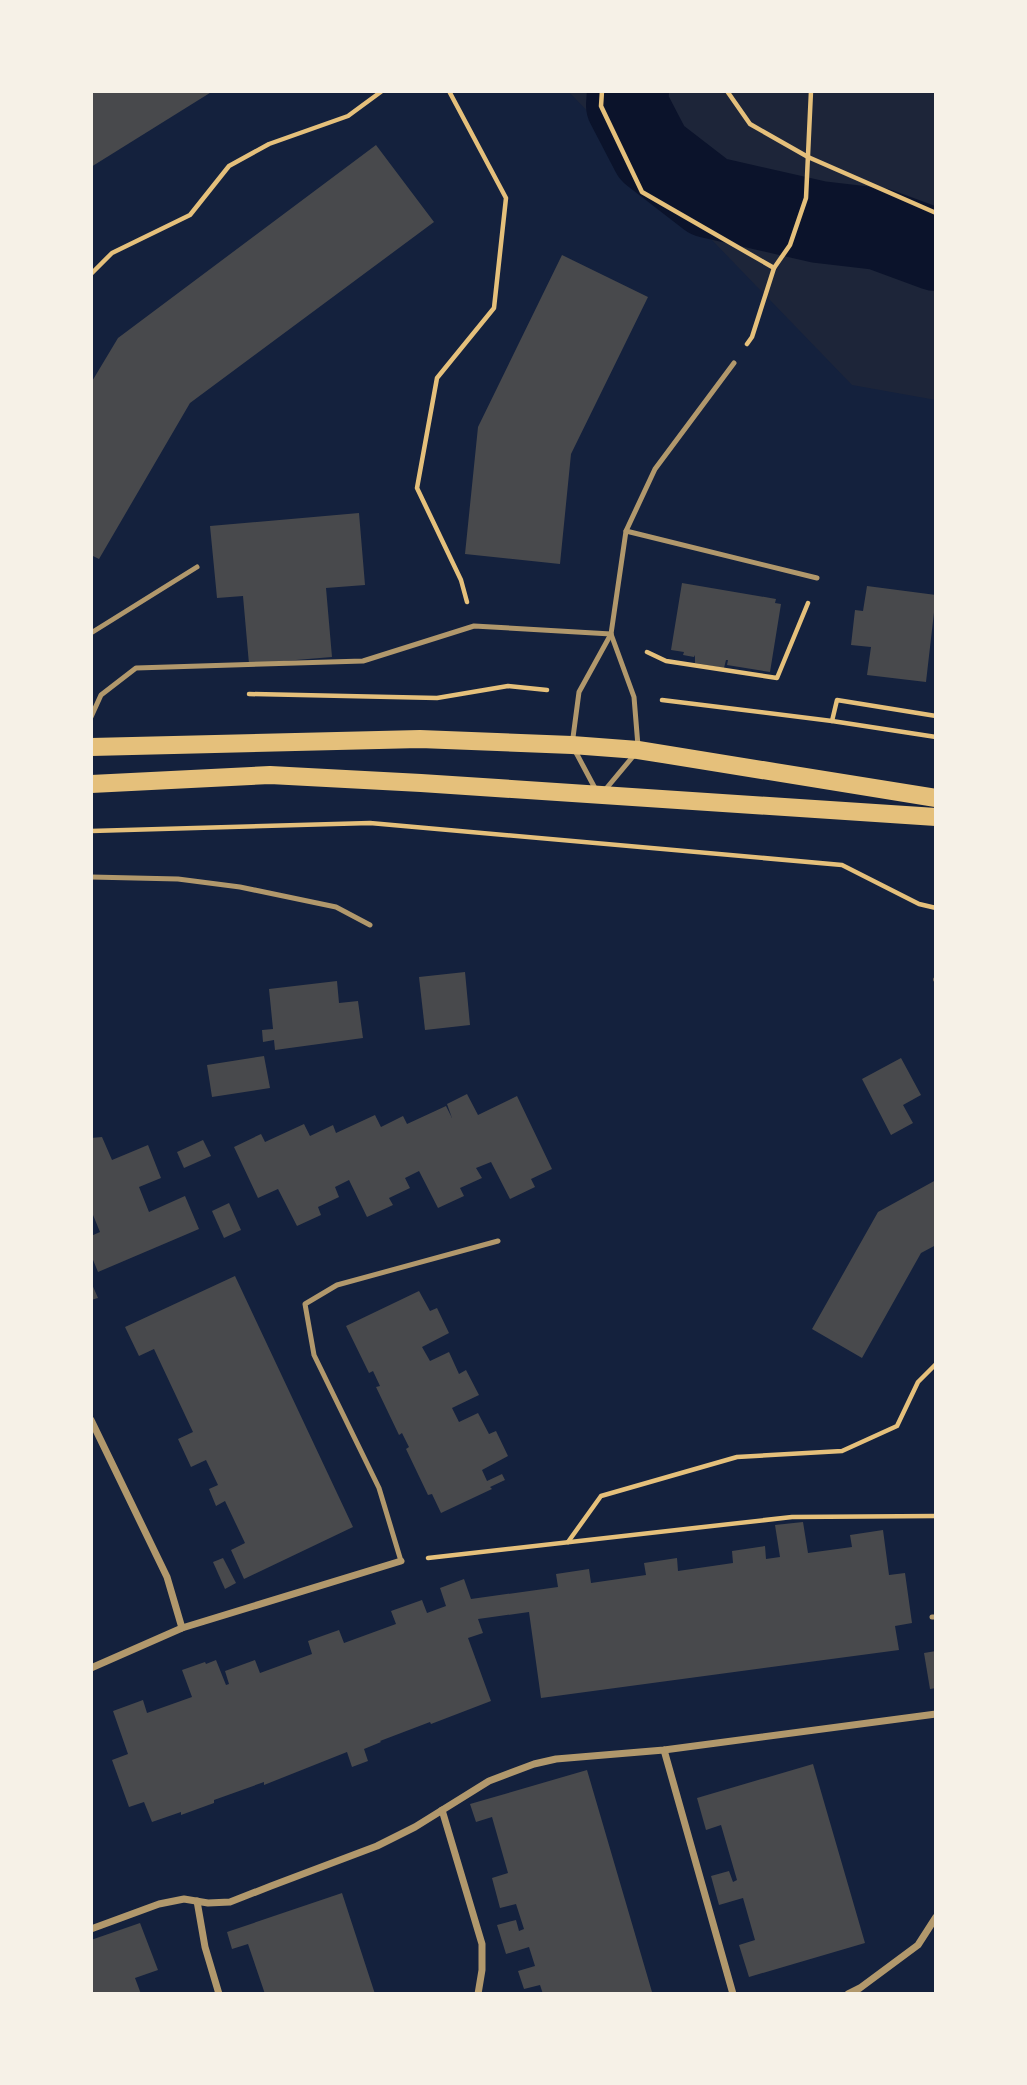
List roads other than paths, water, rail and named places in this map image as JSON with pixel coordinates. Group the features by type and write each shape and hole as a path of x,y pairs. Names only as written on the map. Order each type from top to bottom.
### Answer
{"main road":[{"path":"91,747 421,739 572,745 638,750 936,798"},
{"path":"91,784 270,775 936,817"}],"street":[{"path":"92,1426 167,1577 182,1628"},
{"path":"91,1668 182,1628 401,1561"},
{"path":"91,1929 159,1904 184,1899 208,1903 230,1902 377,1846 415,1827 489,1781 534,1763 664,1750 936,1714"},
{"path":"664,1750 733,1994"},
{"path":"442,1810 482,1944 478,1994"},
{"path":"197,1901 205,1947 219,1994"},
{"path":"848,1994 918,1945 936,1917"}],"lane":[{"path":"611,634 634,697 638,750 600,796 572,745 579,692 611,634 626,531 655,469 734,363"},
{"path":"626,531 817,579"},
{"path":"91,633 197,567"},
{"path":"91,717 101,695 136,668 363,661 474,626 611,634"},
{"path":"91,877 178,879 240,887 336,907 370,925"},
{"path":"401,1561 379,1488 314,1355 305,1304 337,1285 498,1241"}],"waterway":[{"path":"628,91 627,105 652,153 709,197 819,222 879,229 936,250"}]}
